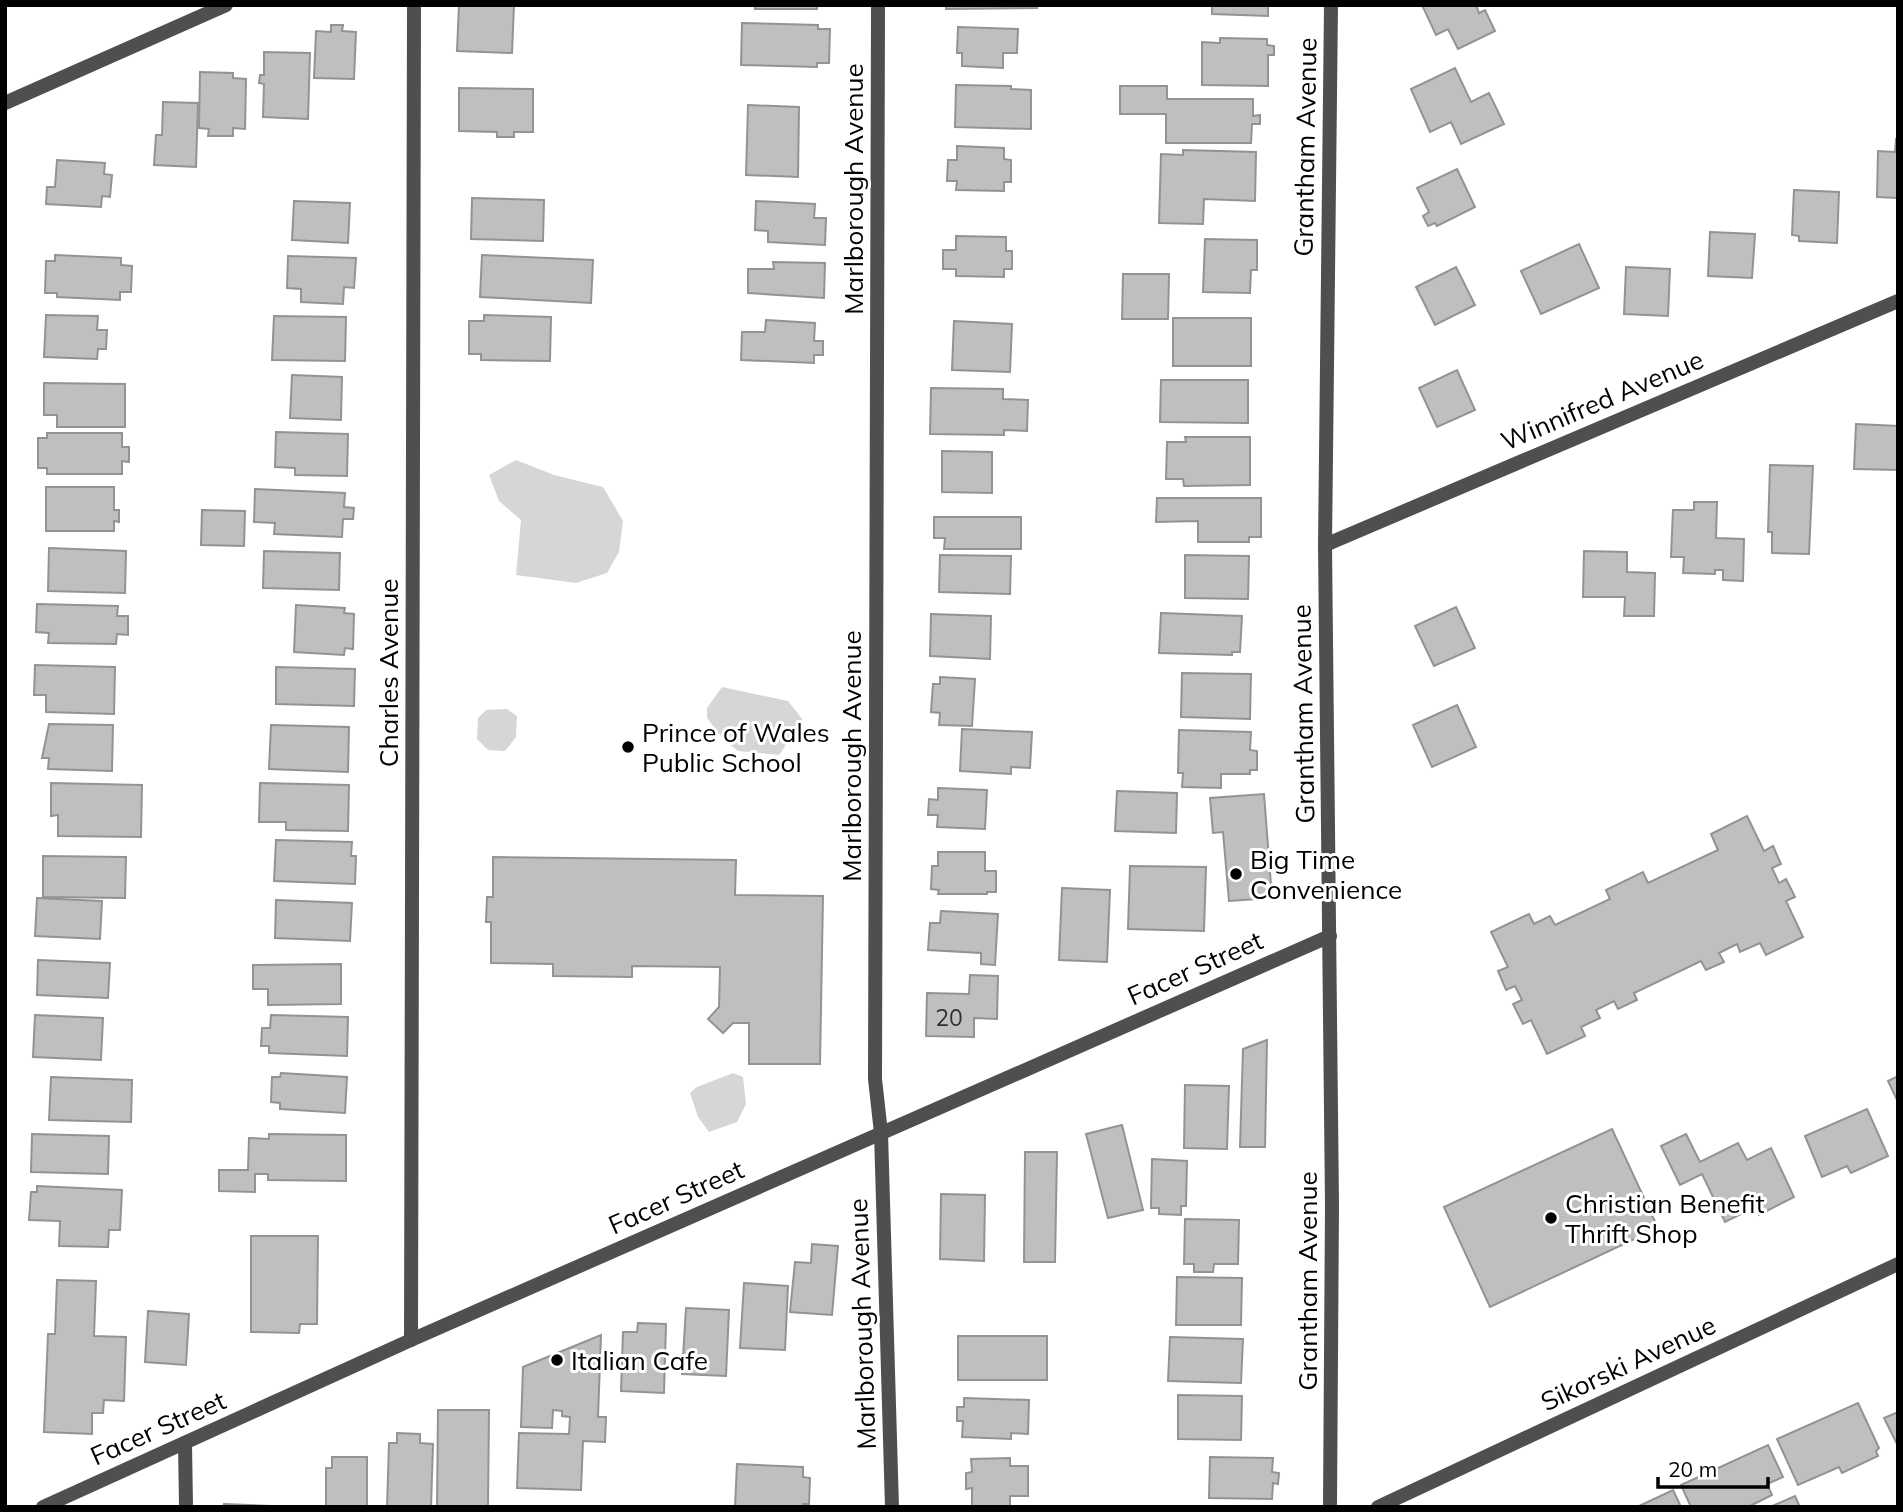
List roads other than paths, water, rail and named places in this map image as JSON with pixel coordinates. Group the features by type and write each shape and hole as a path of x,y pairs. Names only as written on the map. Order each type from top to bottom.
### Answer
{"street":[{"path":"5,103 226,5"},
{"name":"Charles Avenue","path":"411,1340 414,5"},
{"name":"Marlborough Avenue","path":"878,5 875,1079 881,1133 891,1507"},
{"name":"Grantham Avenue","path":"1330,1507 1330,936 1325,545 1331,5"},
{"name":"Winnifred Avenue","path":"1325,545 1898,301"},
{"name":"Facer Street","path":"43,1507 411,1340 1330,936"},
{"name":"Sikorski Avenue","path":"1378,1507 1898,1264"},
{"path":"186,1443 186,1507"}],"place":[{"name":"Prince of Wales Public School","path":"628,747"},
{"name":"Big Time Convenience","path":"1236,874"},
{"name":"Christian Benefit Thrift Shop","path":"1551,1218"},
{"name":"Italian Cafe","path":"557,1360"}]}
